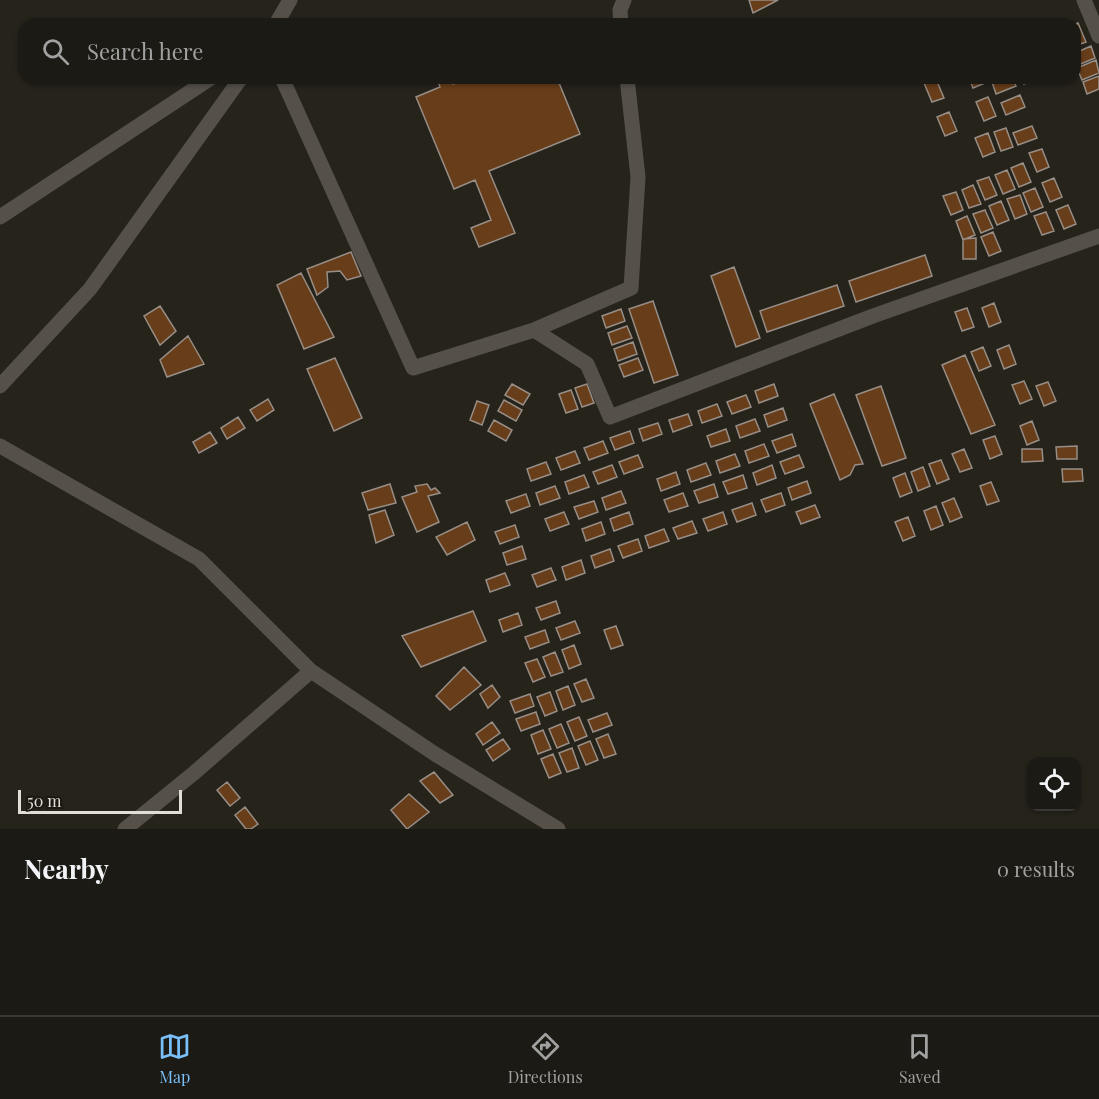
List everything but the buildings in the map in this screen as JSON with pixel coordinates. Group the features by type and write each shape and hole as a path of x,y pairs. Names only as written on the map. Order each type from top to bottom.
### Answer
{"street":[{"path":"280,18 290,0"},
{"path":"621,18 620,10 624,0"},
{"path":"1084,0 1099,36"},
{"path":"0,217 203,84"},
{"path":"0,386 90,289 237,84"},
{"path":"285,84 413,368 534,330 631,288 638,177 628,84"},
{"path":"534,330 587,364 610,417 873,316 1099,236"},
{"path":"0,446 199,559 311,670 435,754 558,829"},
{"path":"124,829 194,773 311,670"}]}
